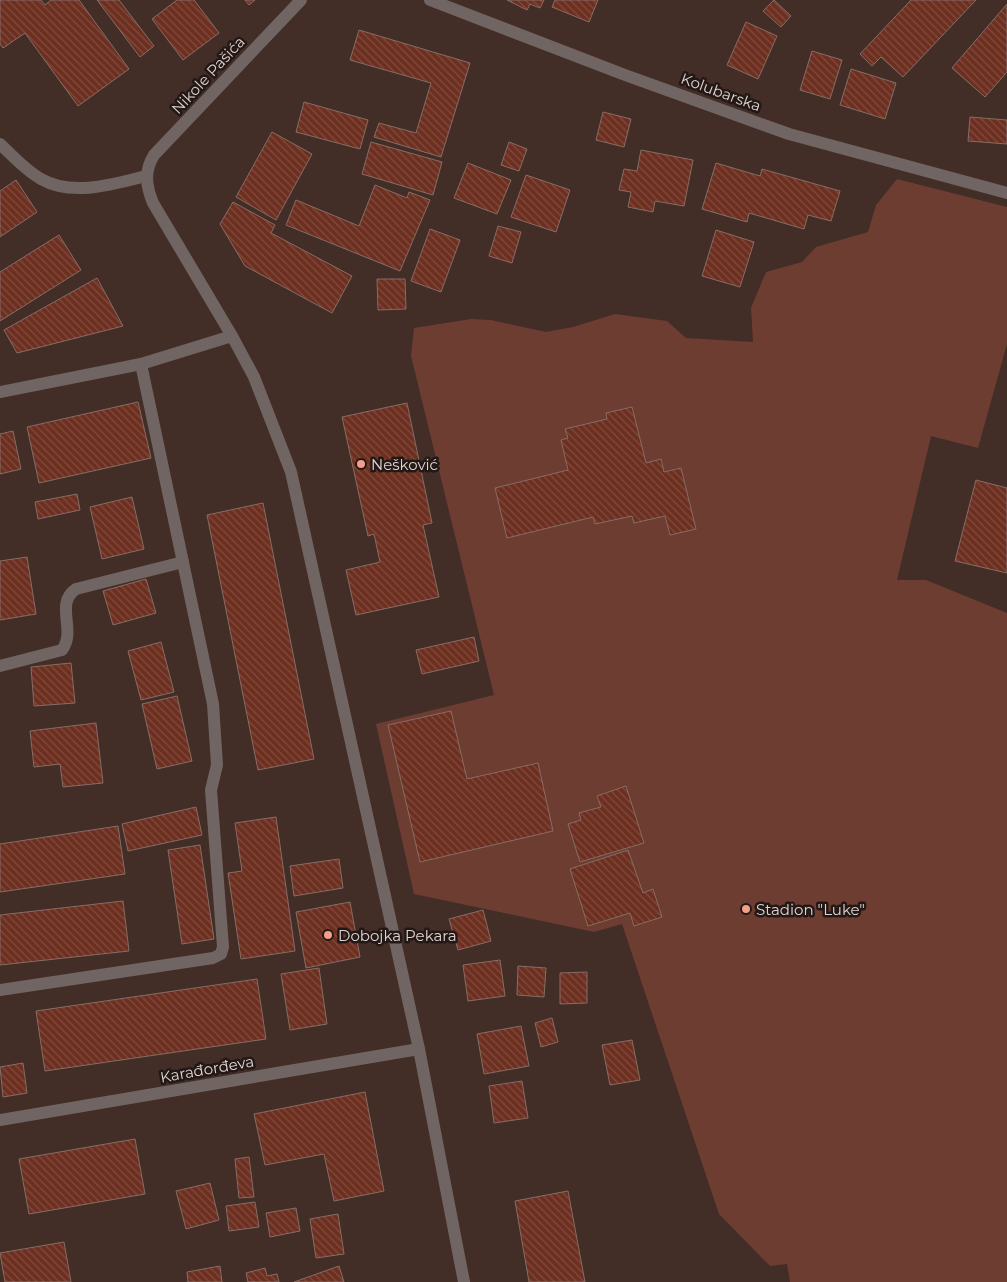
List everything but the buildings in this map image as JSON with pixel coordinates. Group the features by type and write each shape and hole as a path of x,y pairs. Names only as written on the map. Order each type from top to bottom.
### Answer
{"street":[{"name":"Nikole Pašića","path":"146,176 154,155 301,0"},
{"name":"Kolubarska","path":"430,0 625,75 789,134 1007,193"},
{"path":"0,144 42,180 62,186 82,188 146,176 147,189 153,203 232,336 267,406 291,472 419,1048 464,1282"},
{"path":"0,392 140,364 232,336"},
{"path":"0,990 214,958 221,954 223,947 211,790 216,765 217,745 213,704 140,364"},
{"path":"0,666 62,650 67,643 69,631 65,604 68,594 76,589 182,562"},
{"name":"Karađorđeva","path":"0,1120 419,1048"}],"shaded area":[{"path":"897,179 1007,207 1007,344 978,448 931,436 897,580 926,580 1007,613 1007,1282 790,1282 787,1264 770,1266 719,1214 622,924 594,932 414,894 376,724 494,695 411,356 414,328 471,319 491,320 546,332 573,327 615,314 667,321 686,338 753,342 751,308 766,272 802,262 816,247 868,232 876,205"}],"place":[{"name":"Nešković","path":"361,464"},
{"name":"Stadion \"Luke\"","path":"746,909"},
{"name":"Dobojka Pekara","path":"328,935"}]}
